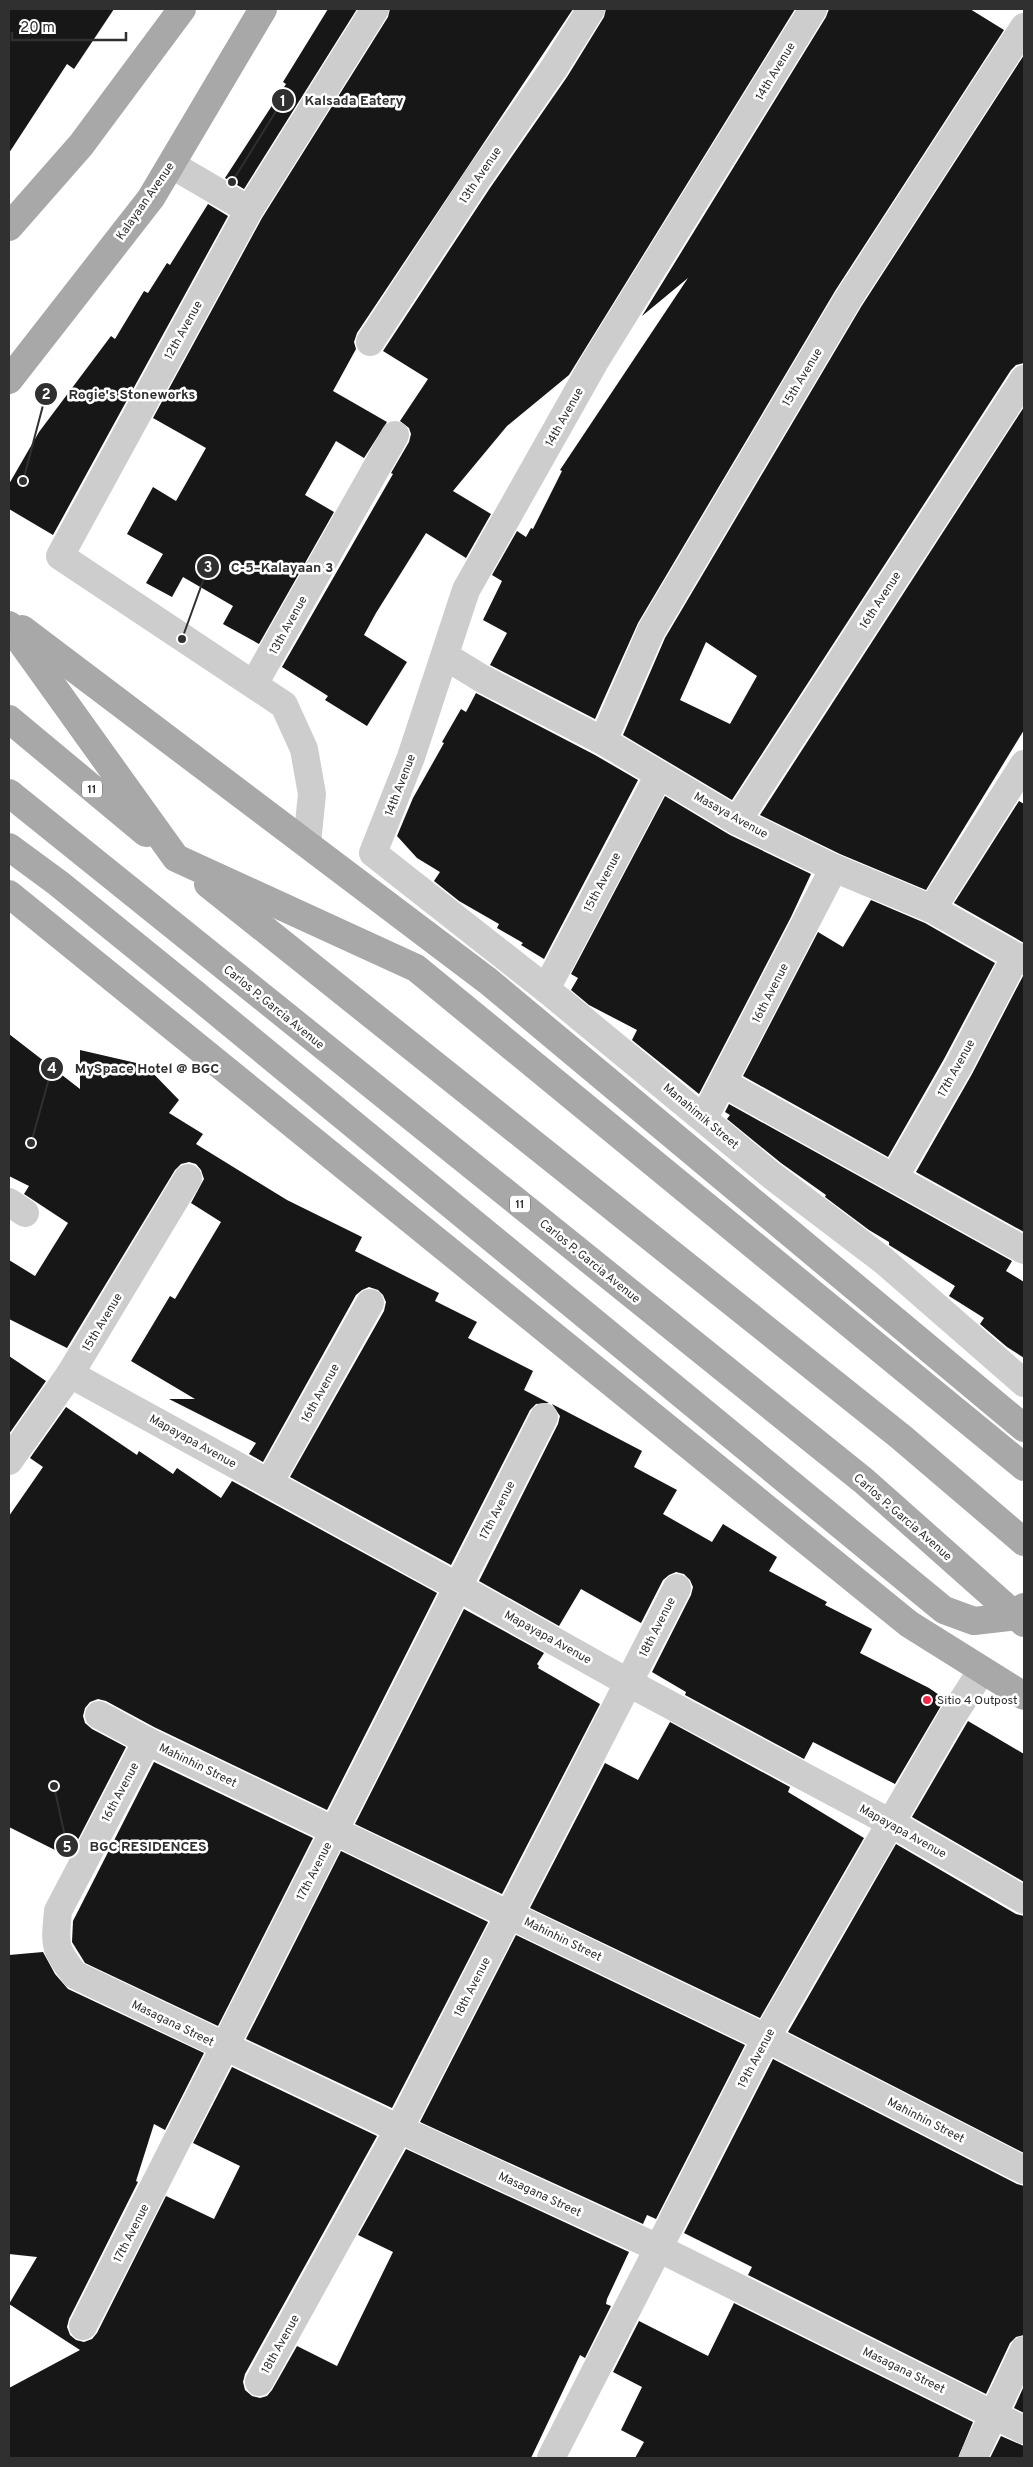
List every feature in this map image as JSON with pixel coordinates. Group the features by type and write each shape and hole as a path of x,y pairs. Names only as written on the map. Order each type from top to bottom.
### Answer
{"main road":[{"path":"9,227 81,145 182,9"},
{"name":"Kalayaan Avenue","path":"9,380 151,198 263,9"},
{"path":"9,619 488,981 1024,1428"},
{"path":"9,625 176,858 416,968 1024,1467"},
{"name":"11","path":"9,719 176,858 902,1437 1024,1542"},
{"name":"Carlos P. Garcia Avenue","path":"9,793 864,1481 1024,1623"},
{"path":"9,847 58,883 195,994 944,1610 974,1621 1009,1617 1024,1607"},
{"path":"9,894 909,1624 1024,1696"}],"street":[{"name":"12th Avenue","path":"254,684 60,556 249,210 375,9"},
{"name":"13th Avenue","path":"370,342 477,178 554,68 591,9"},
{"name":"14th Avenue","path":"373,853 411,757 466,590 594,363 813,9"},
{"name":"15th Avenue","path":"604,741 651,631 661,614 848,299 1024,27"},
{"path":"172,165 249,210"},
{"name":"16th Avenue","path":"737,821 1024,379"},
{"name":"13th Avenue","path":"254,684 395,435"},
{"name":"Masaya Avenue","path":"445,656 481,678 604,741 737,821 834,868 932,909 1020,959"},
{"path":"254,684 284,705 304,749 312,794 307,843"},
{"path":"932,909 1024,764"},
{"name":"15th Avenue","path":"546,989 659,775"},
{"name":"Manahimik Street","path":"373,853 546,989 771,1174 928,1298 1024,1383"},
{"name":"16th Avenue","path":"704,1118 834,868"},
{"name":"17th Avenue","path":"894,1178 1020,959"},
{"path":"723,1083 1024,1250"},
{"name":"15th Avenue","path":"9,1461 70,1374 188,1178"},
{"name":"16th Avenue","path":"270,1483 370,1303"},
{"name":"Mapayapa Avenue","path":"70,1374 629,1683 891,1823 1024,1900"},
{"name":"17th Avenue","path":"83,2326 544,1417"},
{"name":"18th Avenue","path":"259,2382 399,2130 677,1588"},
{"name":"19th Avenue","path":"554,2457 658,2248 766,2038 952,1717 982,1670"},
{"name":"Mahinhin Street","path":"99,1715 147,1741 766,2038 1024,2170"},
{"name":"16th Avenue","path":"59,1955 56,1939 58,1910 147,1741"},
{"name":"Masagana Street","path":"59,1955 75,1975 224,2048 399,2130 658,2248 1024,2430"},
{"path":"973,2458 1024,2350"}],"building":[{"path":"9,9 114,9 74,69 67,64 9,153"},
{"path":"328,9 357,9 244,189 225,178 286,84 283,82"},
{"path":"390,9 573,9 357,333 354,342 356,349 333,391 387,422 364,458 336,441 305,495 334,512 259,644 223,624 233,606 183,577 172,597 146,583 163,554 127,534 153,487 176,501 206,448 153,418 262,218 388,17"},
{"path":"606,9 795,9 569,375 507,426 453,491 491,514 466,558 426,533 376,613 364,635 407,662 367,726 325,700 328,696 282,667 393,474 391,473 409,442 411,434 409,428 400,421 428,379 383,351 490,188 567,77 604,17"},
{"path":"829,9 970,9 1004,30 835,291 638,623 595,719 490,665 507,633 483,620 502,581 492,575 517,531 526,537 531,528 533,529 562,471 560,470 688,278 642,316 826,17"},
{"path":"1024,55 1024,363 1016,365 1011,370 732,800 623,735 665,638 861,307","holes":["706,642 757,676 730,724 680,700"]},
{"path":"208,204 228,216 53,535 9,509 9,484 39,432 111,336 115,339 144,291 148,293 167,263 170,265"},
{"path":"1024,407 1024,730 926,890 840,854 760,815"},
{"path":"476,693 595,755 638,780 544,959 521,945 523,943 497,928 499,924 459,901 434,881 440,872 417,858 397,836 413,798 444,743 442,742 461,709 466,712"},
{"path":"665,796 730,835 811,874 791,917 699,1094 632,1040 637,1030 589,1005 571,990 578,978 571,974"},
{"path":"1019,801 1024,804 1024,943 954,903"},
{"path":"871,900 925,923 995,963 944,1059 888,1157 743,1076 818,932 843,947"},
{"path":"1023,976 1024,1232 916,1172 972,1074"},
{"path":"9,1034 80,1089 80,1050 145,1065 179,1100 169,1113 203,1134 196,1144 287,1200 362,1237 355,1251 439,1293 435,1301 477,1322 468,1338 533,1371 524,1390 549,1403 536,1404 530,1410 451,1565 290,1477 384,1311 386,1302 378,1290 369,1287 356,1295 263,1462 249,1454 256,1443 169,1399 195,1399 131,1361 170,1296 175,1299 221,1222 191,1203 204,1179 201,1170 196,1164 189,1162 181,1164 175,1170 67,1348 9,1319 9,1260 35,1276 68,1223 24,1194 29,1186 9,1176"},
{"path":"729,1104 1012,1261 1006,1271 1024,1282 1024,1358 1007,1347 980,1324 984,1318 949,1296 955,1286 889,1245 889,1242 869,1230 825,1197 826,1195 781,1163 727,1119 730,1115 725,1112"},
{"path":"9,1356 46,1381 9,1434"},
{"path":"552,1404 642,1451 634,1467 677,1490 663,1514 712,1542 723,1524 777,1557 769,1571 827,1602 825,1605 872,1629 860,1653 929,1688 945,1699 895,1784 813,1742 804,1759 685,1695 686,1692 652,1672 691,1595 693,1587 690,1580 684,1574 676,1572 663,1580 641,1623 581,1589 559,1626 479,1581 558,1424 560,1416"},
{"path":"66,1407 137,1455 139,1451 173,1474 177,1468 221,1498 232,1481 437,1593 327,1810 154,1727 106,1701 98,1699 90,1702 85,1708 83,1716 85,1723 92,1729 126,1747 69,1857 9,1827 9,1516 43,1467 30,1458"},
{"path":"464,1609 544,1653 537,1664 538,1668 600,1704 502,1894 355,1824"},
{"path":"968,1721 1024,1754 1024,1882 912,1817"},
{"path":"670,1722 790,1787 788,1792 864,1838 760,2018 530,1908 605,1763 638,1780"},
{"path":"154,1762 313,1838 218,2026 85,1963 72,1942 73,1921"},
{"path":"896,1844 1016,1914 1024,1916 1024,2153 788,2032"},
{"path":"341,1851 488,1922 392,2108 246,2039"},
{"path":"516,1935 745,2045 656,2219 647,2215 643,2224 420,2122"},
{"path":"43,1952 55,1974 68,1989 204,2053 165,2130 154,2124 136,2181 138,2182 69,2319 67,2327 70,2335 76,2340 84,2342 92,2339 97,2333 166,2196 214,2219 240,2166 193,2143 232,2067 377,2136 245,2374 243,2382 245,2390 252,2396 260,2398 267,2396 297,2346 337,2366 393,2252 358,2235 406,2149 629,2252 607,2299 606,2304 611,2306 585,2358 580,2355 531,2458 9,2458 9,2388 80,2350 9,2304 37,2257 9,2254 9,1955"},
{"path":"773,2059 1024,2186 1024,2335 1016,2337 1010,2343 986,2394 748,2275 752,2267 684,2233"},
{"path":"734,2303 973,2422 958,2458 635,2458 644,2442 621,2430 642,2387 613,2372 639,2321 708,2356"},
{"path":"1024,2386 1024,2413 1014,2408"},
{"path":"1001,2436 1024,2446 1024,2458 990,2458"}],"place":[{"name":"Kalsada Eatery","path":"232,182"},
{"name":"Rogie's Stoneworks","path":"23,481"},
{"name":"C-5–Kalayaan 3","path":"182,639"},
{"name":"MySpace Hotel @ BGC","path":"31,1143"},
{"name":"Sitio 4 Outpost","path":"927,1700"},
{"name":"BGC RESIDENCES","path":"54,1786"}]}
